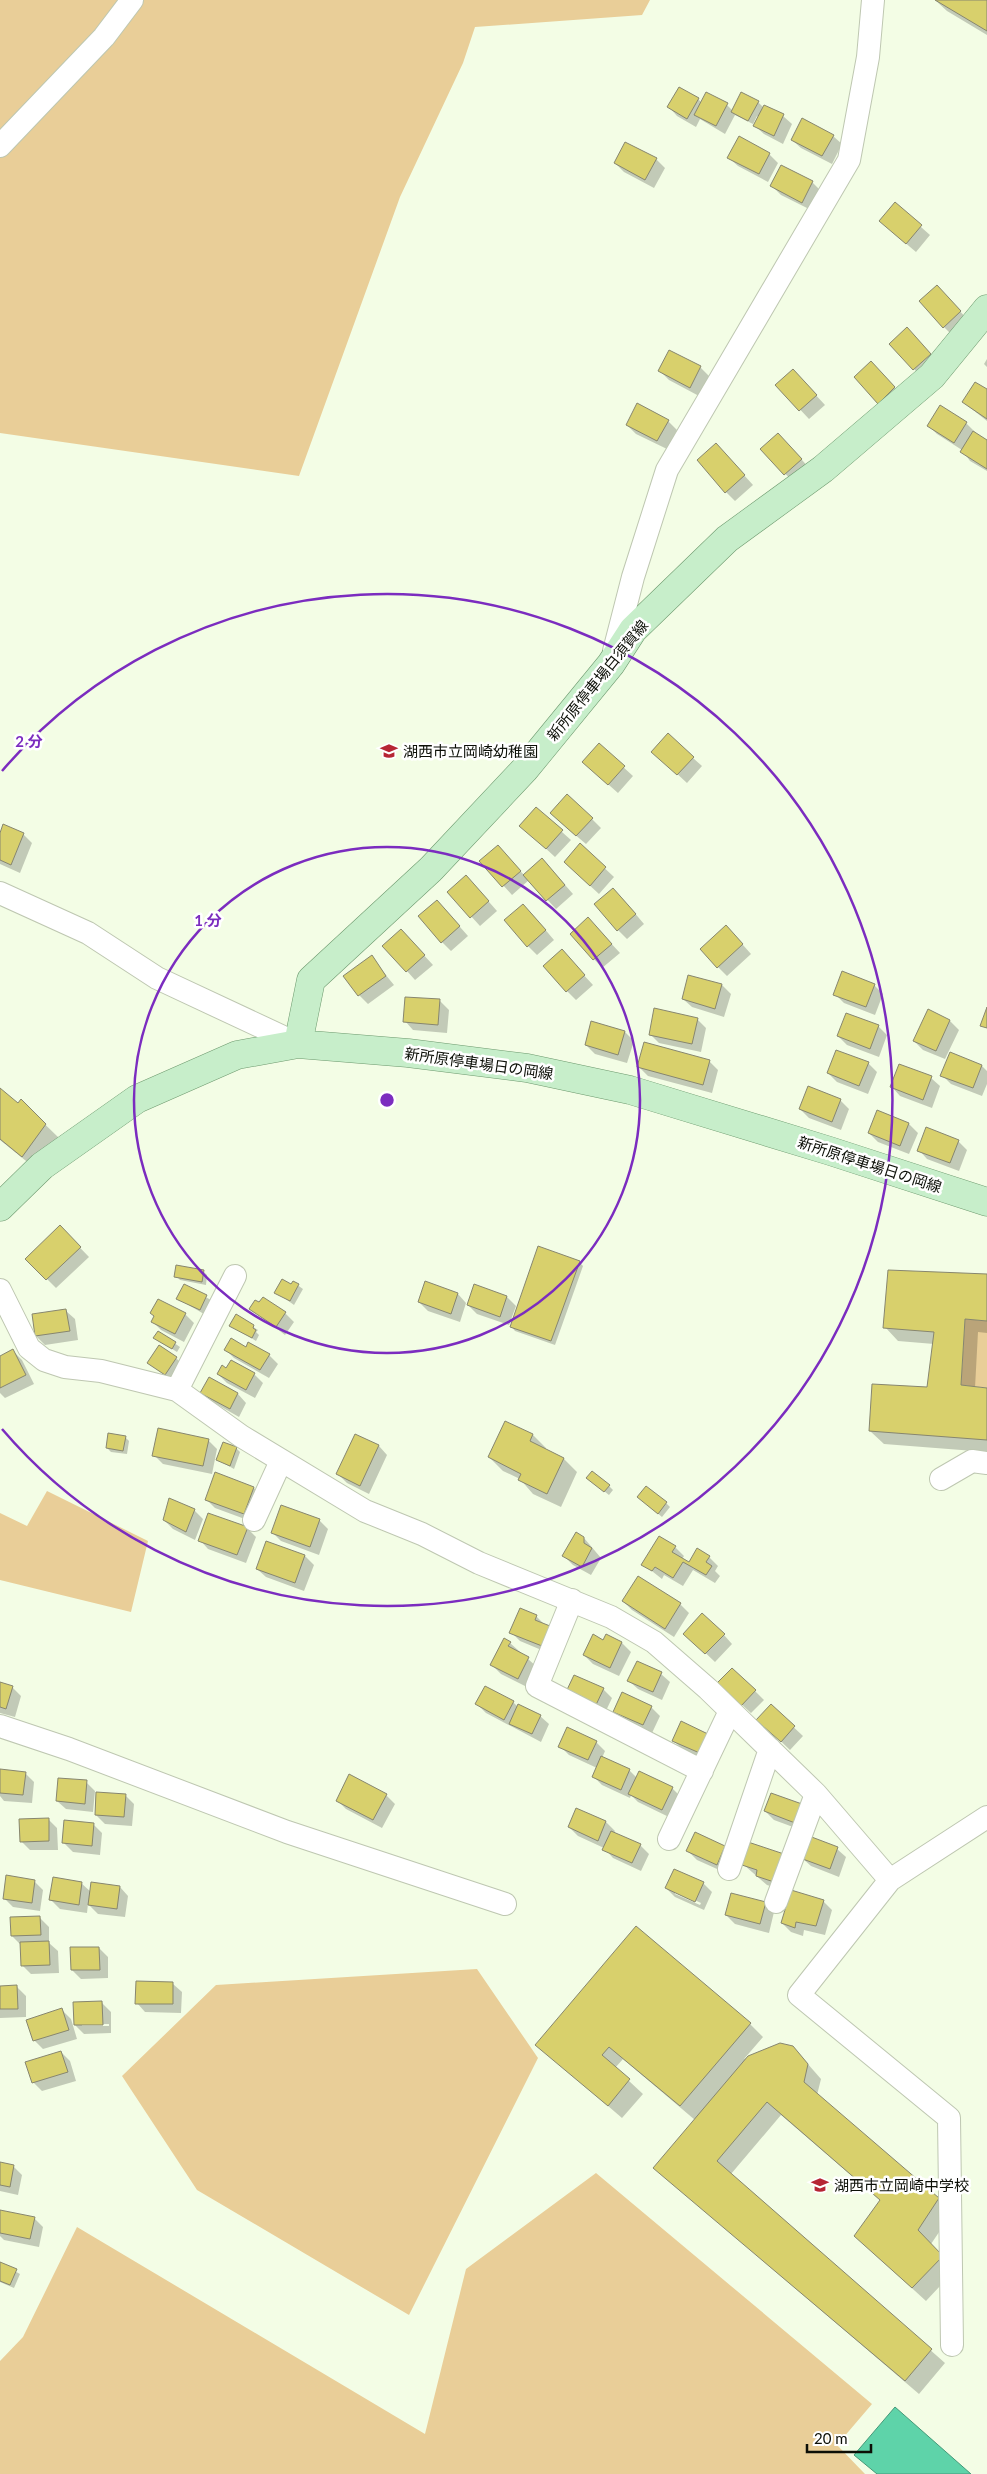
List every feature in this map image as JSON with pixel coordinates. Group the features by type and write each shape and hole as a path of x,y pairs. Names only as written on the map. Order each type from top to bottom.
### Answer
{"main road":[{"name":"新所原停車場白須賀線","path":"298,1044 310,980 431,869 525,769 611,664 633,630 727,539 823,469 932,376 987,309"},
{"name":"新所原停車場日の岡線","path":"0,1207 42,1166 137,1099 237,1055 298,1044 408,1053 527,1068 630,1090 987,1202"}],"street":[{"path":"0,146 104,37 132,0"},
{"path":"611,664 633,578 667,470 849,160 868,57 873,0"},
{"path":"0,892 88,933 157,978 298,1044"},
{"path":"177,1390 235,1276"},
{"path":"0,1290 29,1348 44,1360 65,1367 101,1371 177,1390 241,1436 365,1511 422,1534 478,1562 611,1617 654,1642 730,1711 816,1794 890,1880"},
{"path":"254,1520 281,1460"},
{"path":"942,1479 972,1461 987,1463"},
{"path":"572,1600 537,1686 702,1770"},
{"path":"669,1839 730,1711"},
{"path":"0,1726 78,1753 288,1832 505,1904"},
{"path":"729,1869 770,1749"},
{"path":"776,1902 816,1794"},
{"path":"952,2345 949,2118 799,1995 890,1880 987,1817"}],"shaded area":[{"path":"0,0 650,0 642,15 475,27 463,63 400,197 299,476 0,433"},
{"path":"965,1319 987,1321 987,1388 961,1385"},
{"path":"47,1491 148,1541 131,1612 0,1580 0,1513 27,1526"},
{"path":"477,1969 538,2058 409,2315 197,2190 122,2076 216,1985"},
{"path":"596,2173 872,2404 837,2445 865,2474 0,2474 0,2361 23,2337 77,2227 425,2434 466,2269"},
{"path":"895,2407 971,2474 877,2474 854,2455"}],"building":[{"path":"935,0 987,0 987,31"},
{"path":"679,87 699,98 687,119 667,107"},
{"path":"706,92 728,103 716,126 694,115"},
{"path":"741,92 759,101 748,121 731,112"},
{"path":"764,105 784,114 774,136 753,126"},
{"path":"802,118 834,135 822,156 791,140"},
{"path":"739,136 770,153 759,174 727,158"},
{"path":"625,142 657,158 645,180 614,163"},
{"path":"781,165 813,181 802,203 770,186"},
{"path":"895,202 922,225 906,244 879,221"},
{"path":"937,285 961,311 943,328 919,301"},
{"path":"907,327 931,354 913,370 889,344"},
{"path":"669,350 701,366 690,388 658,371"},
{"path":"871,361 895,387 878,404 854,377"},
{"path":"793,369 817,395 799,411 775,385"},
{"path":"975,382 987,389 987,419 962,402"},
{"path":"637,403 669,420 657,441 626,425"},
{"path":"940,405 967,422 954,443 927,426"},
{"path":"973,431 987,440 987,469 960,452"},
{"path":"778,433 802,459 784,475 760,449"},
{"path":"716,443 745,475 725,493 697,460"},
{"path":"668,733 694,757 677,775 651,752"},
{"path":"599,743 625,766 608,785 582,762"},
{"path":"567,794 593,818 576,836 550,813"},
{"path":"536,807 563,830 546,849 519,826"},
{"path":"3,824 24,833 11,865 0,860 0,833"},
{"path":"580,843 606,867 590,886 564,862"},
{"path":"498,845 521,871 502,887 479,861"},
{"path":"542,858 565,885 546,901 523,875"},
{"path":"466,875 489,901 470,918 447,892"},
{"path":"613,888 636,914 617,931 594,904"},
{"path":"437,900 460,926 441,943 418,916"},
{"path":"523,904 546,930 527,947 504,920"},
{"path":"588,917 612,944 593,960 570,934"},
{"path":"726,925 743,944 717,968 700,949"},
{"path":"401,929 425,955 406,972 382,946"},
{"path":"562,949 585,975 566,992 543,966"},
{"path":"372,955 386,976 358,996 343,976"},
{"path":"842,971 875,984 866,1007 833,995"},
{"path":"688,975 722,984 715,1009 682,999"},
{"path":"405,997 440,999 438,1025 403,1022"},
{"path":"987,1007 987,1028 980,1026"},
{"path":"654,1008 698,1018 692,1044 649,1035"},
{"path":"928,1009 950,1020 936,1051 913,1041"},
{"path":"846,1013 879,1025 870,1049 837,1036"},
{"path":"591,1021 625,1031 618,1055 585,1045"},
{"path":"644,1042 710,1060 703,1085 637,1067"},
{"path":"836,1050 869,1062 859,1086 827,1073"},
{"path":"950,1052 982,1065 973,1088 940,1076"},
{"path":"899,1064 932,1076 923,1100 890,1087"},
{"path":"808,1086 841,1099 832,1122 799,1109"},
{"path":"0,1088 18,1103 21,1099 46,1124 22,1157 0,1139"},
{"path":"877,1110 909,1123 900,1146 868,1133"},
{"path":"926,1127 959,1140 950,1163 917,1151"},
{"path":"60,1225 81,1247 46,1280 25,1259"},
{"path":"538,1246 580,1261 551,1341 510,1327"},
{"path":"176,1265 204,1270 202,1282 174,1277"},
{"path":"888,1270 987,1274 987,1321 965,1319 961,1385 987,1388 987,1440 869,1431 872,1384 927,1387 934,1332 883,1328"},
{"path":"282,1279 291,1284 293,1281 299,1284 290,1301 274,1293"},
{"path":"425,1281 458,1293 451,1314 418,1302"},
{"path":"184,1284 207,1295 200,1310 176,1299"},
{"path":"474,1284 507,1296 500,1317 467,1305"},
{"path":"263,1297 286,1312 276,1327 249,1309 255,1300 259,1302"},
{"path":"158,1299 186,1313 175,1334 151,1322 154,1316 150,1313"},
{"path":"66,1309 70,1331 35,1336 32,1314"},
{"path":"236,1314 254,1325 253,1328 256,1330 252,1338 229,1326"},
{"path":"158,1331 176,1342 172,1349 153,1338"},
{"path":"231,1338 246,1347 248,1342 270,1354 260,1370 224,1350"},
{"path":"159,1345 177,1357 165,1375 147,1363"},
{"path":"13,1349 26,1375 0,1388 0,1356"},
{"path":"231,1360 255,1373 246,1390 217,1374 222,1365 226,1368"},
{"path":"209,1377 238,1393 230,1409 200,1393"},
{"path":"505,1421 533,1434 530,1441 564,1458 547,1494 518,1480 521,1474 488,1457"},
{"path":"158,1428 209,1439 203,1466 152,1456"},
{"path":"108,1433 126,1436 123,1451 106,1448"},
{"path":"355,1434 379,1445 360,1486 336,1474"},
{"path":"223,1442 237,1447 230,1466 216,1460"},
{"path":"592,1471 610,1485 604,1492 586,1478"},
{"path":"215,1472 254,1487 244,1514 205,1500"},
{"path":"646,1486 667,1502 658,1514 637,1497"},
{"path":"169,1498 195,1509 186,1532 163,1520"},
{"path":"281,1505 320,1519 310,1547 271,1533"},
{"path":"208,1513 248,1527 237,1555 198,1541"},
{"path":"576,1532 584,1537 584,1543 592,1548 582,1567 562,1556"},
{"path":"659,1536 676,1546 672,1552 689,1562 697,1548 710,1556 706,1562 712,1566 706,1575 683,1562 673,1578 655,1567 652,1571 641,1565"},
{"path":"266,1541 305,1555 295,1583 256,1569"},
{"path":"638,1576 681,1603 665,1629 622,1601"},
{"path":"520,1608 537,1615 535,1620 550,1626 542,1646 509,1633"},
{"path":"702,1613 725,1634 705,1654 683,1634"},
{"path":"593,1634 603,1640 606,1634 622,1642 610,1668 583,1655"},
{"path":"504,1638 511,1642 508,1646 529,1657 518,1679 490,1665"},
{"path":"637,1661 662,1672 653,1692 627,1681"},
{"path":"732,1668 756,1690 741,1706 717,1683"},
{"path":"574,1675 604,1688 595,1707 565,1694"},
{"path":"0,1682 13,1686 6,1709 0,1707"},
{"path":"485,1686 514,1701 504,1720 475,1704"},
{"path":"622,1692 652,1706 643,1725 613,1712"},
{"path":"518,1704 541,1715 532,1734 509,1724"},
{"path":"771,1704 795,1726 781,1742 756,1720"},
{"path":"681,1721 710,1735 702,1754 672,1741"},
{"path":"567,1727 597,1741 588,1760 558,1747"},
{"path":"601,1756 630,1769 621,1790 592,1777"},
{"path":"0,1769 26,1772 23,1795 0,1793"},
{"path":"639,1771 673,1787 662,1810 628,1794"},
{"path":"349,1774 387,1794 373,1820 336,1801"},
{"path":"58,1778 87,1780 85,1804 56,1801"},
{"path":"96,1792 126,1794 124,1817 95,1815"},
{"path":"771,1793 802,1804 795,1823 764,1811"},
{"path":"576,1808 606,1821 598,1841 568,1827"},
{"path":"49,1818 49,1841 20,1842 19,1819"},
{"path":"64,1820 94,1823 92,1846 62,1843"},
{"path":"611,1831 641,1844 632,1863 602,1850"},
{"path":"695,1832 725,1846 717,1865 686,1851"},
{"path":"809,1836 838,1847 830,1869 800,1858"},
{"path":"748,1842 784,1854 774,1882 756,1876 757,1870 742,1865"},
{"path":"674,1869 704,1882 695,1902 665,1888"},
{"path":"6,1875 35,1880 32,1903 3,1899"},
{"path":"53,1877 82,1882 79,1905 49,1900"},
{"path":"91,1882 120,1886 117,1909 88,1905"},
{"path":"791,1890 824,1900 816,1926 796,1922 795,1928 781,1923"},
{"path":"731,1893 766,1902 760,1924 725,1915"},
{"path":"40,1916 41,1935 11,1936 10,1917"},
{"path":"636,1926 751,2023 680,2106 609,2047 602,2055 630,2079 608,2106 535,2045"},
{"path":"49,1941 50,1965 21,1966 20,1942"},
{"path":"70,1947 99,1947 100,1970 71,1970"},
{"path":"136,1981 173,1982 173,2004 135,2004"},
{"path":"17,1985 18,2009 0,2009 0,1986"},
{"path":"102,2001 103,2025 74,2025 73,2002"},
{"path":"62,2008 69,2030 33,2041 26,2020"},
{"path":"780,2043 793,2046 808,2064 804,2082 939,2198 918,2230 943,2256 912,2288 854,2236 880,2200 767,2102 717,2161 932,2349 905,2381 653,2168 748,2056"},
{"path":"61,2051 68,2072 32,2083 25,2062"},
{"path":"0,2162 14,2165 10,2187 0,2185"},
{"path":"0,2210 35,2217 30,2239 0,2233"},
{"path":"0,2262 17,2269 10,2285 0,2281"}],"place":[{"name":"湖西市立岡崎幼稚園","path":"389,751"},
{"name":"湖西市立岡崎中学校","path":"820,2185"}]}
